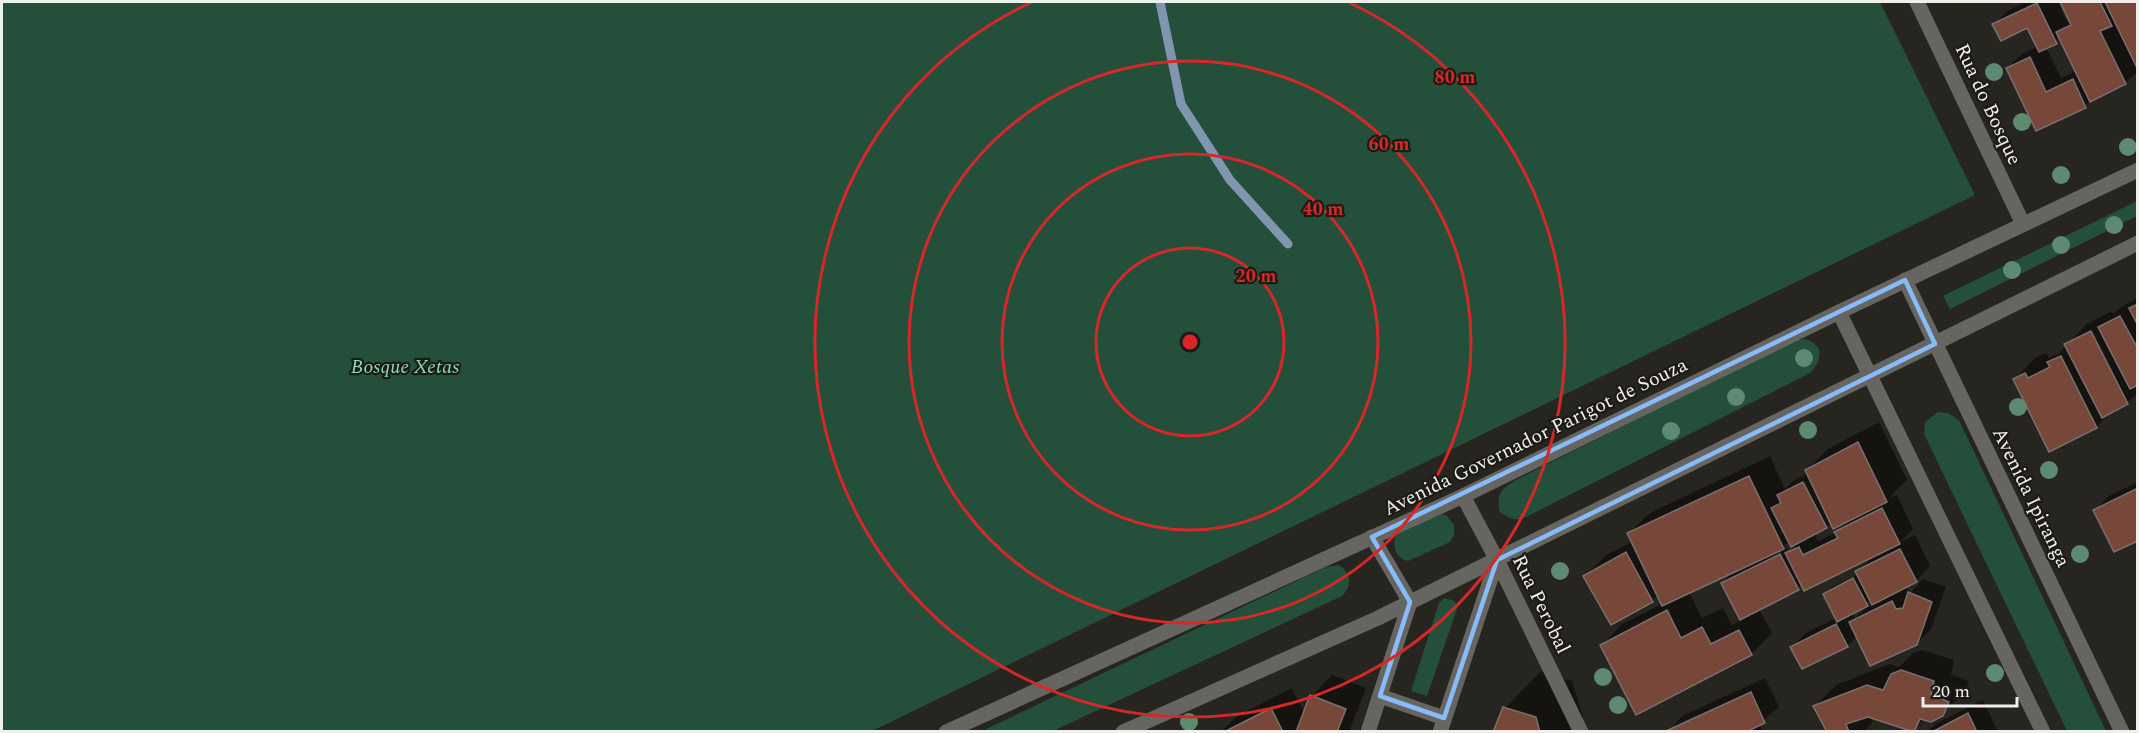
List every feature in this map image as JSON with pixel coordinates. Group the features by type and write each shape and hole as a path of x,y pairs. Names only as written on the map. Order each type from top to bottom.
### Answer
{"street":[{"name":"Rua do Bosque","path":"1917,2 2023,224"},
{"name":"Avenida Governador Parigot de Souza","path":"946,732 1463,496 1905,280 2138,170"},
{"path":"1124,732 1497,561 2138,243"},
{"name":"Avenida Ipiranga","path":"1905,280 2122,732"},
{"path":"1839,312 2043,732"},
{"name":"Rua Perobal","path":"1463,496 1581,732"},
{"path":"1368,732 1410,602 1372,537"},
{"path":"1380,696 1442,725 1497,561"}],"highlighted area":[{"path":"1905,280 1935,344 1497,560 1444,718 1380,696 1410,602 1372,537"}],"green space":[{"name":"Bosque Xetas","path":"2,2 1880,2 1975,195 872,731 2,731"},
{"path":"2137,201 2137,216 1950,309 1943,296"},
{"path":"1805,339 1819,349 1819,358 1810,373 1526,517 1512,519 1500,512 1500,493 1514,481 1792,341"},
{"path":"1938,412 1948,413 1959,420 2106,731 2067,731 1924,434 1925,422"},
{"path":"1438,514 1446,515 1454,525 1454,535 1450,542 1408,561 1400,557 1394,543 1396,534"},
{"path":"1339,565 1346,572 1349,580 1348,588 1342,596 1053,731 980,732 1326,567"},
{"path":"1444,598 1455,601 1457,609 1427,696 1411,691 1439,603"}],"building":[{"path":"2060,2 2100,2 2112,26 2100,31 2126,84 2090,102 2056,32 2071,25"},
{"path":"2105,2 2138,2 2138,70"},
{"path":"2037,3 2057,44 2039,52 2027,28 2001,41 1992,24"},
{"path":"2030,57 2046,92 2073,79 2086,108 2036,131 2006,68"},
{"path":"2138,304 2138,326 2129,308"},
{"path":"2120,316 2138,349 2138,385 2130,389 2098,327"},
{"path":"2091,331 2128,404 2102,418 2064,344"},
{"path":"2061,356 2097,428 2049,452 2013,379 2025,373 2028,378 2050,367 2047,362"},
{"path":"1858,442 1887,502 1833,529 1805,470"},
{"path":"1749,476 1784,549 1662,606 1627,533"},
{"path":"1803,482 1827,528 1791,547 1771,508 1781,503 1777,495"},
{"path":"2138,488 2138,541 2114,552 2093,510"},
{"path":"1882,508 1900,544 1804,591 1785,553 1799,547 1803,555 1838,538 1834,532"},
{"path":"1900,549 1917,582 1872,605 1855,571"},
{"path":"1626,552 1653,602 1611,625 1583,576"},
{"path":"1780,554 1799,590 1740,620 1721,583"},
{"path":"1853,578 1868,606 1837,622 1823,594"},
{"path":"1908,592 1932,602 1917,645 1870,666 1849,622 1892,601 1896,609 1903,608"},
{"path":"1667,610 1681,638 1702,627 1711,644 1739,630 1752,655 1636,715 1600,645"},
{"path":"1836,624 1848,647 1802,669 1790,647"},
{"path":"1901,670 1934,681 1931,695 1949,702 1943,716 1931,722 1920,719 1914,732 1868,717 1846,724 1849,732 1827,732 1813,706 1867,685 1883,690 1891,674"},
{"path":"1751,692 1765,723 1746,732 1666,731"},
{"path":"1310,695 1346,709 1337,732 1296,732"},
{"path":"1503,707 1536,717 1540,732 1493,732"},
{"path":"1271,708 1283,732 1224,732"},
{"path":"1968,713 1977,732 1932,732"}],"waterway":[{"path":"1160,2 1181,104 1230,180 1288,244"}]}
